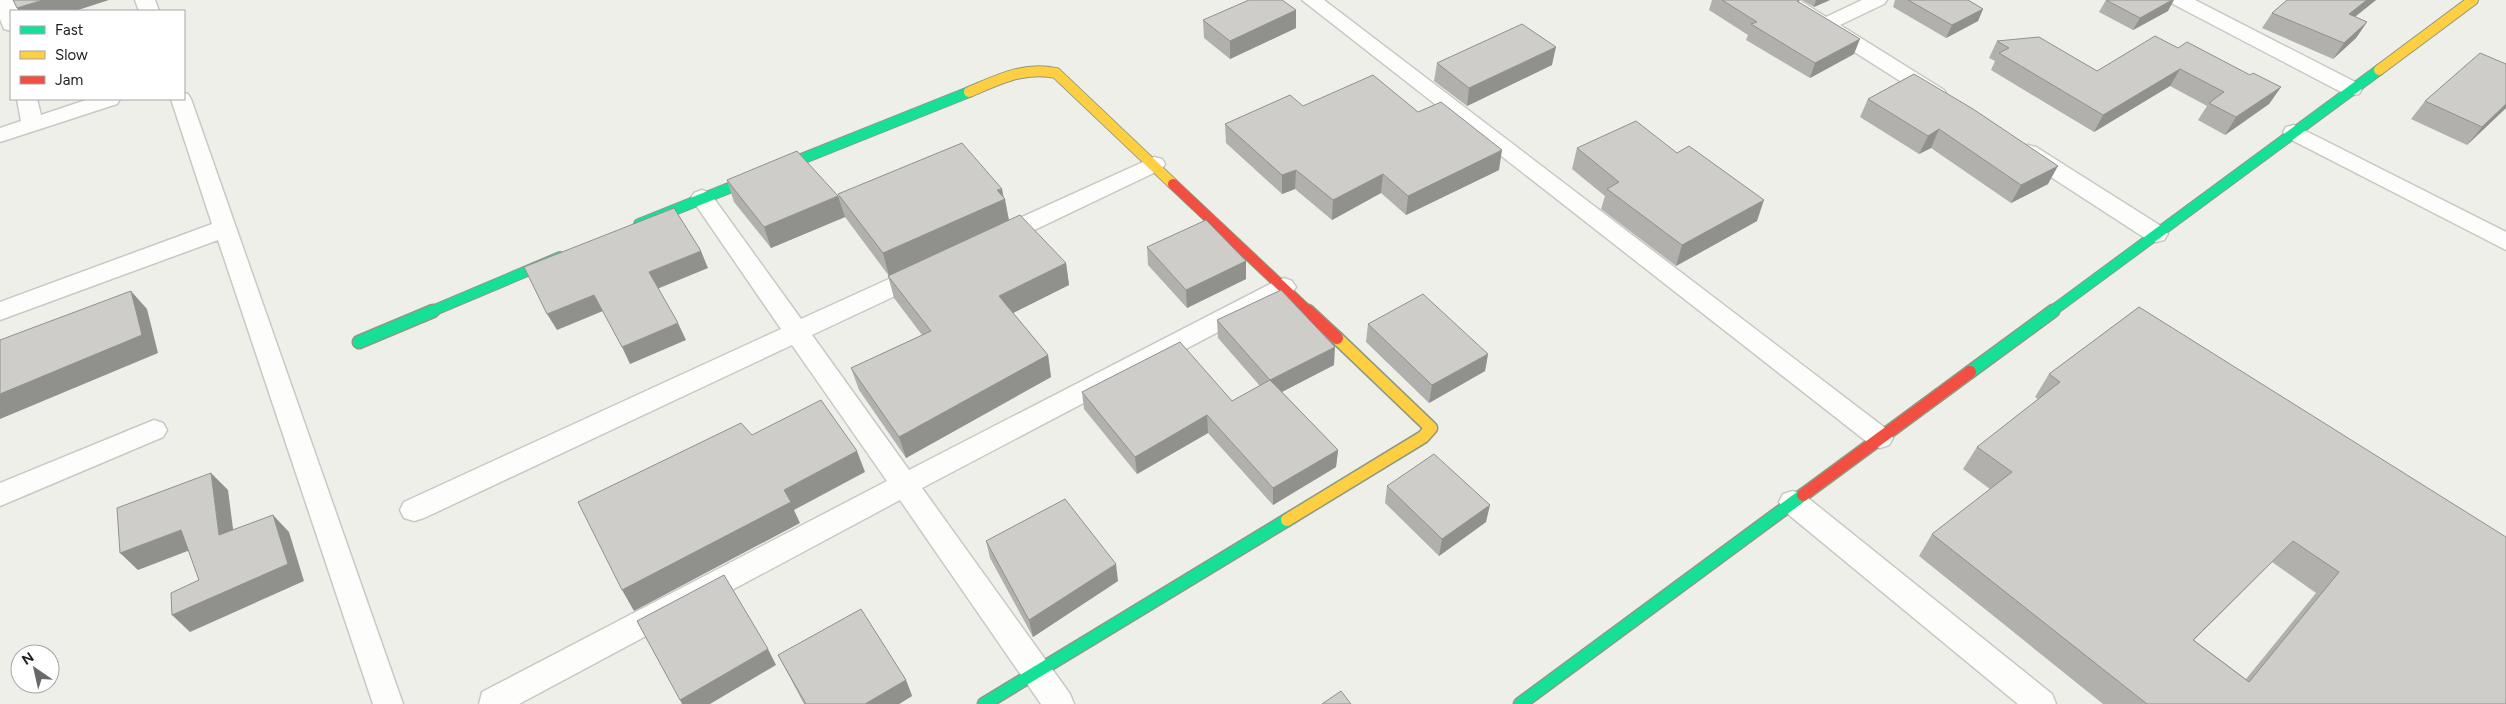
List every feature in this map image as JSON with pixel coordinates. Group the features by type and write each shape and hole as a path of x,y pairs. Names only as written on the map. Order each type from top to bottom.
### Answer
{"street":[{"path":"6,0 10,20"},
{"path":"1312,0 1880,438"},
{"path":"1786,0 1951,104"},
{"path":"1825,25 1877,0"},
{"path":"2180,0 2352,89"},
{"path":"1520,704 2473,0"},
{"path":"630,228 1032,69 1045,69 1056,73 1154,164 1431,428 1423,437 984,704"},
{"path":"27,100 32,125"},
{"path":"0,136 107,100"},
{"path":"180,100 226,228 388,704"},
{"path":"2294,132 2506,242"},
{"path":"2009,141 2156,234"},
{"path":"975,248 1154,164"},
{"path":"702,198 1059,704"},
{"path":"0,311 226,228"},
{"path":"359,342 576,251"},
{"path":"414,510 939,265"},
{"path":"493,702 1284,287"},
{"path":"0,495 154,430"},
{"path":"1793,502 2041,704"}],"building":[{"path":"13,0 43,0 17,8"},
{"path":"1249,0 1282,0 1296,10 1230,41 1203,20"},
{"path":"1722,0 1799,0 1797,1 1860,39 1815,63 1751,24 1757,22"},
{"path":"1908,0 1968,0 1983,9 1952,25"},
{"path":"2106,0 2172,0 2140,18"},
{"path":"2287,0 2367,0 2349,14 2367,22 2344,43 2272,13"},
{"path":"1522,24 1556,47 1469,88 1437,63"},
{"path":"2155,36 2178,48 2187,42 2250,75 2253,73 2281,87 2236,117 2209,103 2224,92 2180,69 2103,115 1999,53 2009,48 1997,41 2039,37 2097,71"},
{"path":"2480,53 2506,64 2506,104 2482,127 2425,101"},
{"path":"1914,74 1973,109 2058,166 2021,185 1939,129 1928,136 1868,99"},
{"path":"1373,75 1418,112 1441,102 1502,150 1408,196 1383,174 1333,200 1296,170 1282,175 1225,124 1290,95 1303,106"},
{"path":"1636,121 1677,153 1689,146 1764,200 1682,245 1607,189 1619,182 1577,148"},
{"path":"962,143 1002,189 997,190 1005,199 883,253 838,194"},
{"path":"797,151 838,196 764,227 727,180"},
{"path":"674,208 701,251 649,272 678,323 622,347 594,295 547,314 524,267"},
{"path":"1020,215 1066,263 999,296 1048,355 899,437 851,368 931,331 888,276"},
{"path":"1206,220 1246,261 1186,290 1147,247"},
{"path":"1281,290 1335,347 1270,380 1217,320"},
{"path":"131,291 142,335 0,394 0,340"},
{"path":"1423,294 1488,354 1432,385 1368,324"},
{"path":"2139,307 2506,537 2506,704 2147,704 1932,534 2012,472 1977,447 2060,382 2049,374","holes":["2293,541 2339,572 2249,682 2193,640"]},
{"path":"1180,342 1232,401 1270,380 1338,450 1273,488 1207,415 1135,457 1082,392"},
{"path":"821,400 857,451 784,490 791,502 622,590 578,502 741,423 752,435"},
{"path":"1434,454 1490,505 1442,539 1387,486"},
{"path":"211,473 219,535 273,515 288,564 172,615 171,593 199,580 181,530 120,553 117,508"},
{"path":"1065,499 1116,564 1029,620 986,541"},
{"path":"724,575 768,649 680,700 637,621"},
{"path":"861,609 906,680 865,704 806,704 778,655"},
{"path":"1341,691 1351,704 1322,704"}],"traffic: fast":[{"path":"1970,372 2379,70"},
{"path":"639,224 969,92"},
{"path":"359,342 560,257"},
{"path":"1520,704 1803,495"},
{"path":"984,704 1287,520"}],"traffic: slow":[{"path":"2379,70 2473,0"},
{"path":"969,92 1022,72 1045,70 1056,73 1173,184"},
{"path":"1287,520 1423,437 1431,428 1337,338"}],"traffic: jam":[{"path":"1173,184 1337,338"},
{"path":"1803,495 1970,372"}]}
